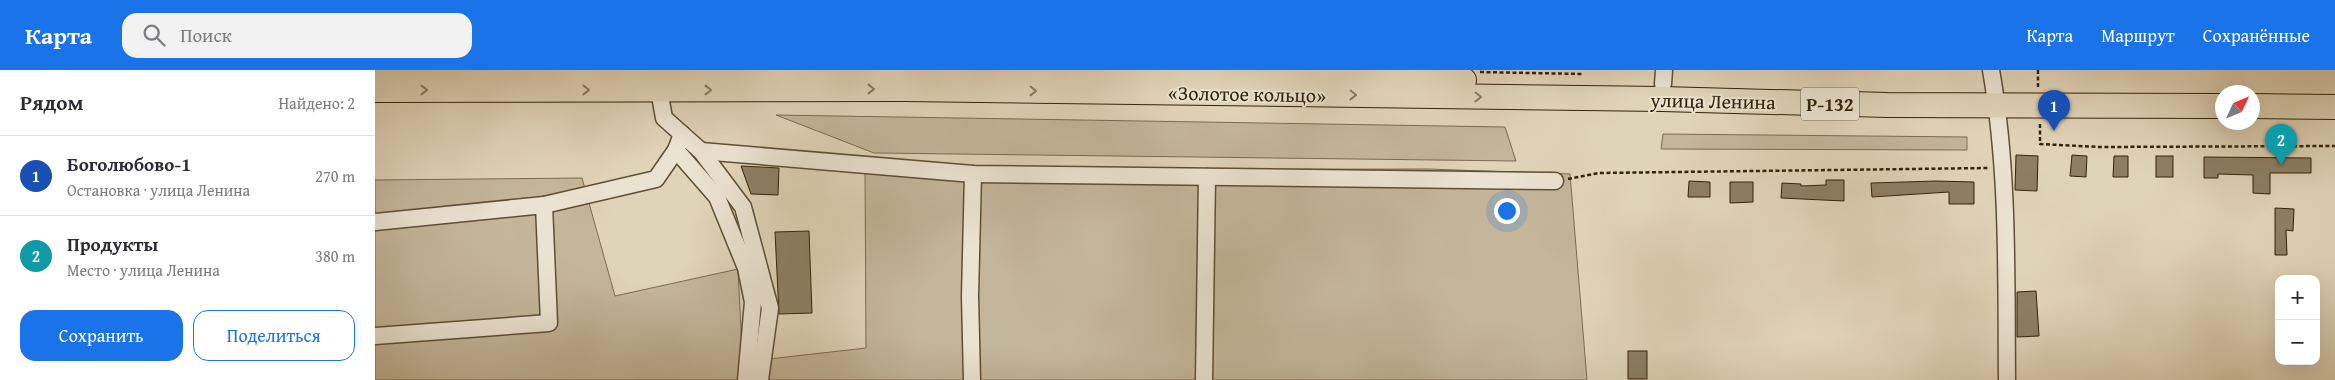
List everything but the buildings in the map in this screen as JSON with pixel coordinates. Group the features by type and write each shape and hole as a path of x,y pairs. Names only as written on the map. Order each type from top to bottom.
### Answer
{"highway":[{"name":"«Золотое кольцо»","path":"375,74 904,72 1430,88"},
{"name":"улица Ленина","path":"1430,88 1664,77 1883,91 1997,104"},
{"name":"улица Ленина","path":"1430,88 1662,99 1887,106 1997,104 2215,106"},
{"name":"«Золотое кольцо»","path":"375,90 1430,88"},
{"path":"2260,106 2335,107"}],"street":[{"path":"1991,70 2004,168 2007,380"},
{"path":"659,90 664,118 701,151 743,207 769,308 760,380"},
{"path":"375,222 544,205 656,179 676,150 682,134"},
{"path":"676,150 717,197 746,268 753,302 746,380"},
{"path":"701,151 973,174 1555,181"},
{"path":"973,174 970,296 973,380"},
{"path":"1204,380 1207,177"},
{"path":"375,336 549,323 544,205"}],"path":[{"path":"2038,70 2040,144 2099,148 2335,146"},
{"path":"1555,181 1599,173 2004,168"}],"shaded area":[{"path":"776,115 1505,127 1516,161 874,153"},
{"path":"1663,134 1967,137 1967,150 1661,149"},
{"path":"1428,169 1570,174 1587,380 375,380 375,180 582,178 615,296 738,269 742,351 760,360 866,348 865,170"}],"place":[{"name":"Боголюбово-1","path":"2054,131"},
{"name":"Продукты","path":"2281,165"}]}
